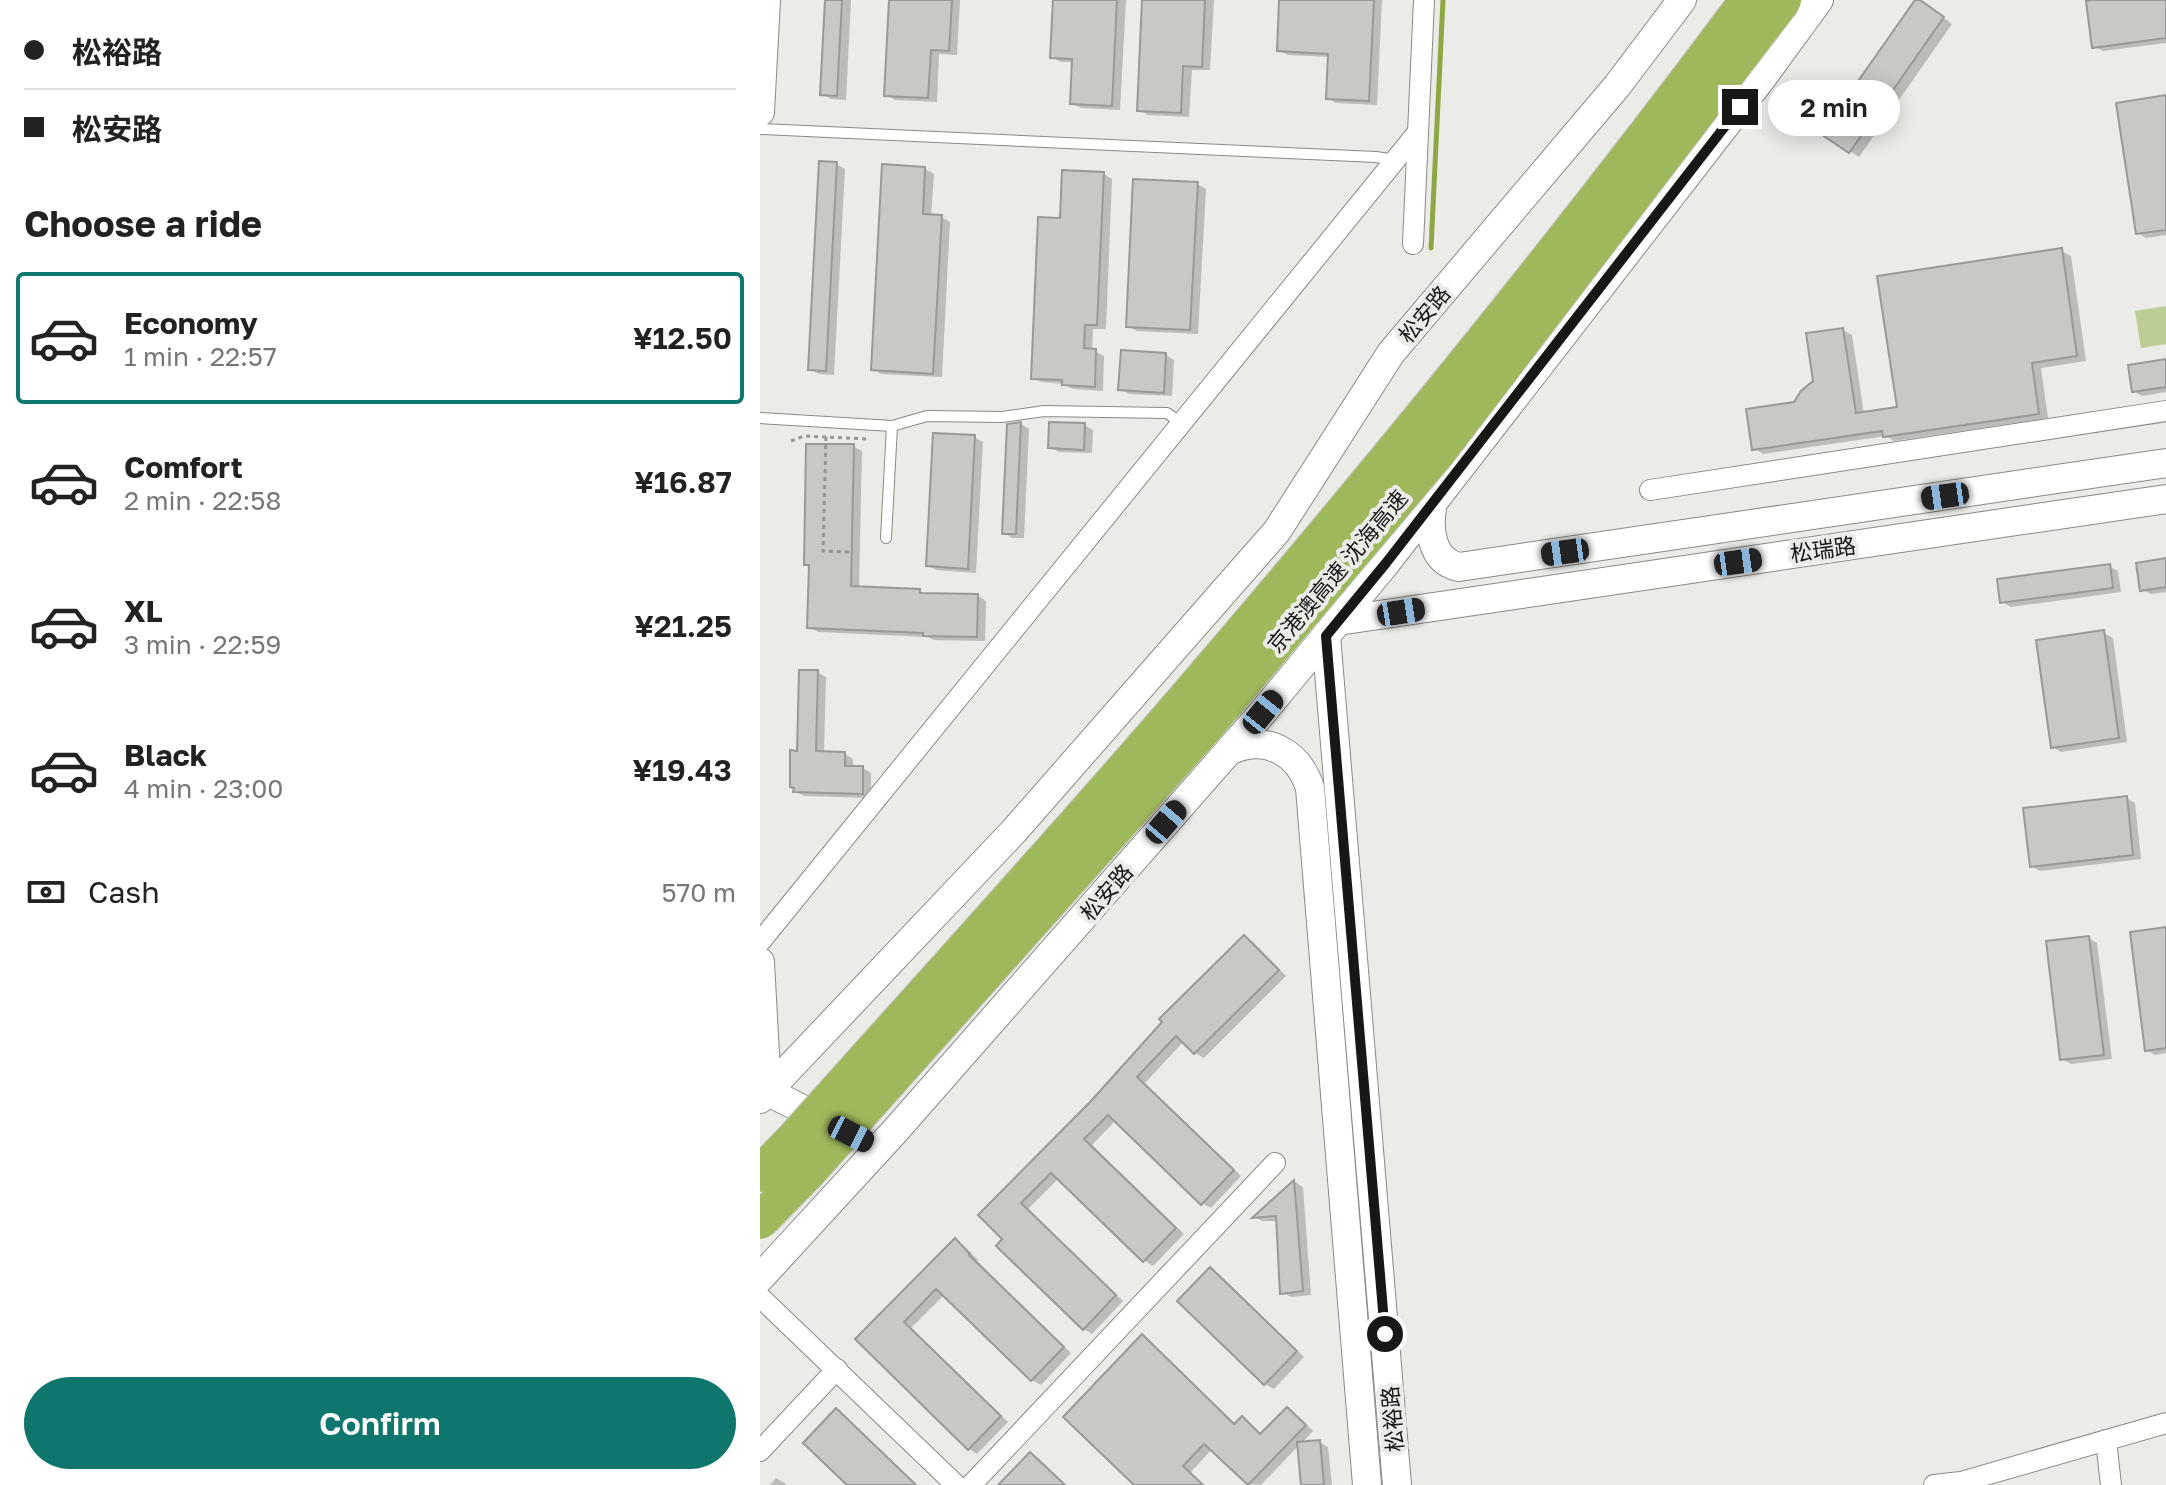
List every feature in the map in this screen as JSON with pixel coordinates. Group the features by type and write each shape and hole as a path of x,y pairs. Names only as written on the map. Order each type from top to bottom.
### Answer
{"highway":[{"name":"京港澳高速 沈海高速","path":"760,1174 1186,698 1441,394 1679,93 1748,0"},
{"name":"京港澳高速 沈海高速","path":"760,1221 819,1160 1207,725 1437,453 1783,0"}],"street":[{"path":"760,112 766,0"},
{"path":"1413,244 1424,0"},
{"name":"松安路","path":"764,1095 1014,831 1277,531 1391,353 1617,86 1682,0"},
{"name":"松安路","path":"760,1278 879,1148 1229,751 1332,629 1759,82 1819,0"},
{"path":"760,942 1418,132"},
{"path":"1650,490 2166,411"},
{"name":"松瑞路","path":"1433,502 1430,519 1436,549 1445,562 1459,567 2166,463"},
{"name":"松瑞路","path":"1332,629 2166,499"},
{"name":"松裕路","path":"1332,629 1397,1485"},
{"name":"松裕路","path":"1229,751 1251,745 1270,746 1286,752 1301,766 1310,788 1367,1485"},
{"path":"760,962 764,1095 879,1148"},
{"path":"971,1485 1275,1163"},
{"path":"760,1297 956,1485"},
{"path":"760,1451 837,1369"},
{"path":"1934,1485 1961,1482 2166,1423"},
{"path":"2106,1440 2111,1485"}],"lane":[{"path":"760,129 1395,160"},
{"path":"760,418 892,426 927,416 1002,417 1044,411 1167,413 1181,423"},
{"path":"886,538 892,426"}],"path":[{"path":"791,441 804,436 880,440"},
{"path":"826,437 823,551 852,552"}],"green space":[{"path":"2166,306 2166,344 2141,348 2135,311"}],"building":[{"path":"825,0 842,0 837,96 820,95"},
{"path":"889,0 952,0 949,51 931,50 928,98 884,96"},
{"path":"1053,0 1117,0 1112,106 1070,104 1072,59 1050,58"},
{"path":"1142,0 1205,0 1202,67 1183,66 1181,113 1137,111"},
{"path":"1279,0 1374,0 1369,101 1326,99 1328,54 1277,51"},
{"path":"1915,0 1920,0 1944,17 1849,153 1821,134"},
{"path":"2166,0 2166,38 2092,48 2086,1"},
{"path":"2166,95 2166,230 2136,234 2116,103"},
{"path":"819,161 837,162 826,371 808,370"},
{"path":"882,164 925,167 923,214 942,215 933,374 871,370"},
{"path":"1062,170 1104,172 1097,325 1085,325 1084,348 1096,349 1095,387 1062,385 1062,380 1031,379 1038,217 1060,218"},
{"path":"1133,179 1198,182 1190,330 1126,327"},
{"path":"2062,248 2077,356 2032,363 2039,414 1883,437 1882,431 1752,450 1746,409 1794,402 1813,381 1806,333 1843,328 1856,413 1897,407 1877,276"},
{"path":"1121,350 1166,353 1164,393 1118,390"},
{"path":"2166,359 2166,387 2132,392 2128,365"},
{"path":"1021,422 1016,534 1002,534 1007,424"},
{"path":"1049,422 1085,423 1084,450 1048,448"},
{"path":"933,433 975,435 968,569 926,566"},
{"path":"806,444 854,444 851,586 920,589 920,593 978,594 977,637 807,628 809,565 804,565"},
{"path":"2166,558 2166,587 2140,591 2136,563"},
{"path":"2110,564 2113,588 2000,603 1997,579"},
{"path":"2104,630 2119,738 2051,748 2036,640"},
{"path":"799,670 818,670 816,751 845,752 845,766 863,766 863,794 793,792 794,788 790,787 790,750 797,751"},
{"path":"2127,796 2133,855 2030,867 2023,808"},
{"path":"2166,927 2166,1048 2145,1051 2130,932"},
{"path":"1244,935 1279,970 1194,1054 1176,1036 1137,1077 1234,1170 1201,1205 1108,1115 1084,1139 1176,1228 1143,1262 1051,1173 1021,1203 1116,1295 1083,1330 996,1246 1002,1239 978,1215 1091,1101 1162,1022 1159,1019"},
{"path":"2089,936 2104,1055 2060,1060 2046,941"},
{"path":"1294,1180 1303,1291 1280,1294 1276,1216 1252,1218"},
{"path":"955,1238 1064,1347 1031,1381 936,1289 904,1322 1001,1416 968,1450 855,1339"},
{"path":"1210,1267 1297,1351 1264,1385 1177,1301"},
{"path":"1142,1334 1234,1424 1242,1416 1260,1434 1287,1407 1306,1425 1248,1485 1204,1444 1183,1466 1203,1485 1134,1485 1063,1417"},
{"path":"836,1408 916,1485 847,1485 803,1443"},
{"path":"1320,1440 1324,1485 1301,1485 1297,1442"},
{"path":"1030,1452 1065,1485 998,1485"}],"waterway":[{"path":"1431,248 1443,0"}],"route":[{"path":"1385,1334 1326,636 1740,107"}]}
